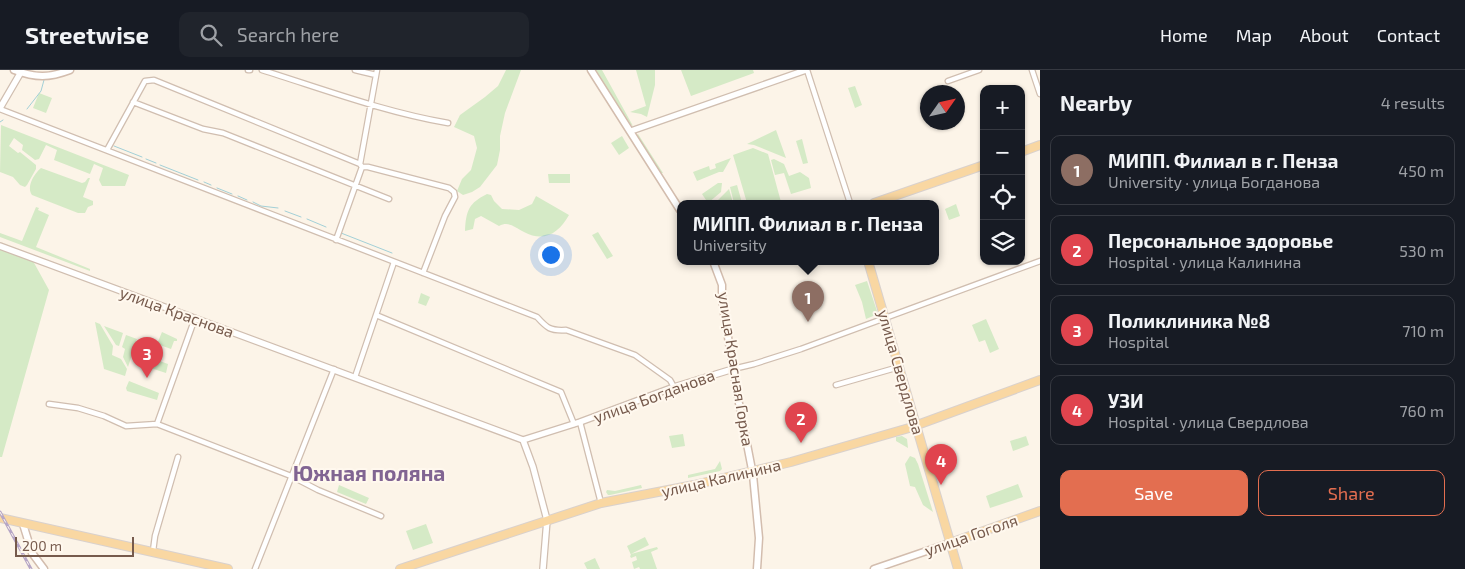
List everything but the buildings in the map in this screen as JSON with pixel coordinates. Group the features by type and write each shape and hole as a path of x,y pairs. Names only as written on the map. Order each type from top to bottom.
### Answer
{"main road":[{"path":"17,71 48,77 55,73 70,70"},
{"path":"591,70 677,205"},
{"path":"1025,151 1040,145"},
{"path":"883,200 980,166"},
{"name":"улица Красная Горка","path":"714,265 722,285 722,299 733,369 752,471 759,538 757,569"},
{"name":"улица Свердлова","path":"869,265 958,569"},
{"name":"улица Калинина","path":"400,569 601,503 687,486 791,462 916,426 1040,380"},
{"name":"улица Гоголя","path":"874,569 1040,510"},
{"path":"0,518 228,569"},
{"path":"23,524 32,553 44,569"}],"street":[{"path":"262,70 423,119 448,123"},
{"path":"336,240 356,187 377,73 355,70"},
{"path":"631,131 806,70 849,200"},
{"path":"948,81 979,70"},
{"path":"1032,70 1040,94"},
{"path":"17,71 0,108 537,317 547,328 556,331 566,330 635,355 670,380 674,386"},
{"path":"108,150 145,81 154,80 361,166 449,188 454,192 455,197 445,216 423,273"},
{"path":"133,102 203,129 223,134 389,199"},
{"name":"улица Краснова","path":"0,246 523,440"},
{"name":"улица Богданова","path":"523,440 580,422 674,386 801,349 1040,261"},
{"path":"355,377 394,262"},
{"path":"376,315 561,392 574,424"},
{"path":"157,424 194,318"},
{"path":"836,385 900,367"},
{"path":"255,569 334,369"},
{"path":"49,404 78,408 104,416 126,426 157,424 291,476 318,490 381,516"},
{"path":"580,422 601,503"},
{"path":"523,440 533,467 547,520 543,569"},
{"path":"153,551 155,536 178,457"}],"green space":[{"path":"506,70 521,70 505,113 497,165 480,187 463,195 457,191 462,179 471,170 477,148 474,136 454,127 460,115 498,86"},
{"path":"595,70 602,70 633,126 630,124"},
{"path":"636,70 655,70 655,85 647,117 630,112 646,106"},
{"path":"681,70 753,70 754,73 691,96"},
{"path":"855,86 862,105 855,108 848,88"},
{"path":"39,93 52,98 46,113 33,108"},
{"path":"1,125 129,175 125,186 102,186 99,180 103,168 94,164 90,174 54,160 57,150 46,145 39,159 35,160 22,150 23,145 14,138 9,146 36,165 36,169 27,185 25,187 20,185 13,177 0,172"},
{"path":"776,130 786,158 747,144"},
{"path":"638,134 663,173 660,173"},
{"path":"622,136 629,148 619,155 611,143"},
{"path":"802,139 808,163 803,164 796,141"},
{"path":"753,148 768,154 780,200 746,200 733,155"},
{"path":"731,158 723,172 697,181 693,172 709,166 710,170 716,168 715,164"},
{"path":"774,159 784,164 789,176 800,172 809,178 811,188 791,194 784,173 775,175 771,160"},
{"path":"41,168 82,183 90,178 83,197 93,201 93,205 88,207 85,213 78,213 32,195 30,185 33,177"},
{"path":"548,174 570,174 570,183 549,183"},
{"path":"718,183 722,183 721,192 712,200 706,200 702,194"},
{"path":"737,185 741,200 733,200 730,187"},
{"path":"729,189 732,200 718,200"},
{"path":"487,194 491,195 502,209 519,210 532,204 536,196 569,215 556,231 538,237 509,224 499,226 481,216 475,219 473,229 465,231 466,218 472,204"},
{"path":"956,204 960,216 949,220 945,209"},
{"path":"36,207 39,208 38,210 49,215 36,247 90,269 90,271 0,237 0,233 22,241"},
{"path":"598,232 613,256 607,259 592,235"},
{"path":"0,249 33,261 49,290 2,457 0,457"},
{"path":"867,281 878,314 866,319 855,285"},
{"path":"421,293 430,297 426,306 418,303"},
{"path":"986,319 999,349 990,353 985,340 979,342 972,325"},
{"path":"95,322 100,324 113,346 112,355 121,359 127,369 125,376 104,369"},
{"path":"104,326 123,333 119,346 116,345"},
{"path":"162,332 177,339 177,341 174,341 171,349 157,344"},
{"path":"126,335 137,339 128,367 123,357 125,349 122,347"},
{"path":"138,353 168,364 166,373 135,363"},
{"path":"129,381 159,393 157,400 127,391 126,388"},
{"path":"683,434 685,446 672,448 669,436"},
{"path":"902,436 907,439 908,448 896,441 896,437"},
{"path":"1026,436 1029,445 1013,451 1010,441"},
{"path":"910,456 915,458 918,464 933,512 923,505 915,487 910,486 905,464"},
{"path":"720,461 722,469 720,471 688,478 688,475 715,469"},
{"path":"1018,484 1023,497 990,508 986,496"},
{"path":"339,485 369,498 366,504 337,492"},
{"path":"641,485 642,488 610,495 606,492 607,490 615,491"},
{"path":"426,524 433,543 413,550 406,531"},
{"path":"645,537 649,545 631,554 657,547 658,549 651,552 657,569 640,569 639,567 634,569 632,562 637,560 636,556 631,558 627,546"},
{"path":"595,558 600,569 587,569 584,563"}],"waterway":[{"path":"27,109 41,91 44,80"},
{"path":"114,146 142,157"},
{"path":"146,159 156,163"},
{"path":"160,165 198,180"},
{"path":"204,182 211,185"},
{"path":"217,188 232,194"},
{"path":"238,196 247,200"},
{"path":"253,202 261,206 278,208"},
{"path":"285,211 301,217"},
{"path":"307,219 326,227"},
{"path":"341,233 392,253"}],"railway":[{"path":"0,512 31,569"}],"place":[{"name":"МИПП. Филиал в г. Пенза","path":"808,322"},
{"name":"Поликлиника №8","path":"147,378"},
{"name":"Персональное здоровье","path":"801,443"},
{"name":"УЗИ","path":"941,485"}],"district":[{"name":"Южная поляна","path":"369,474"}]}
